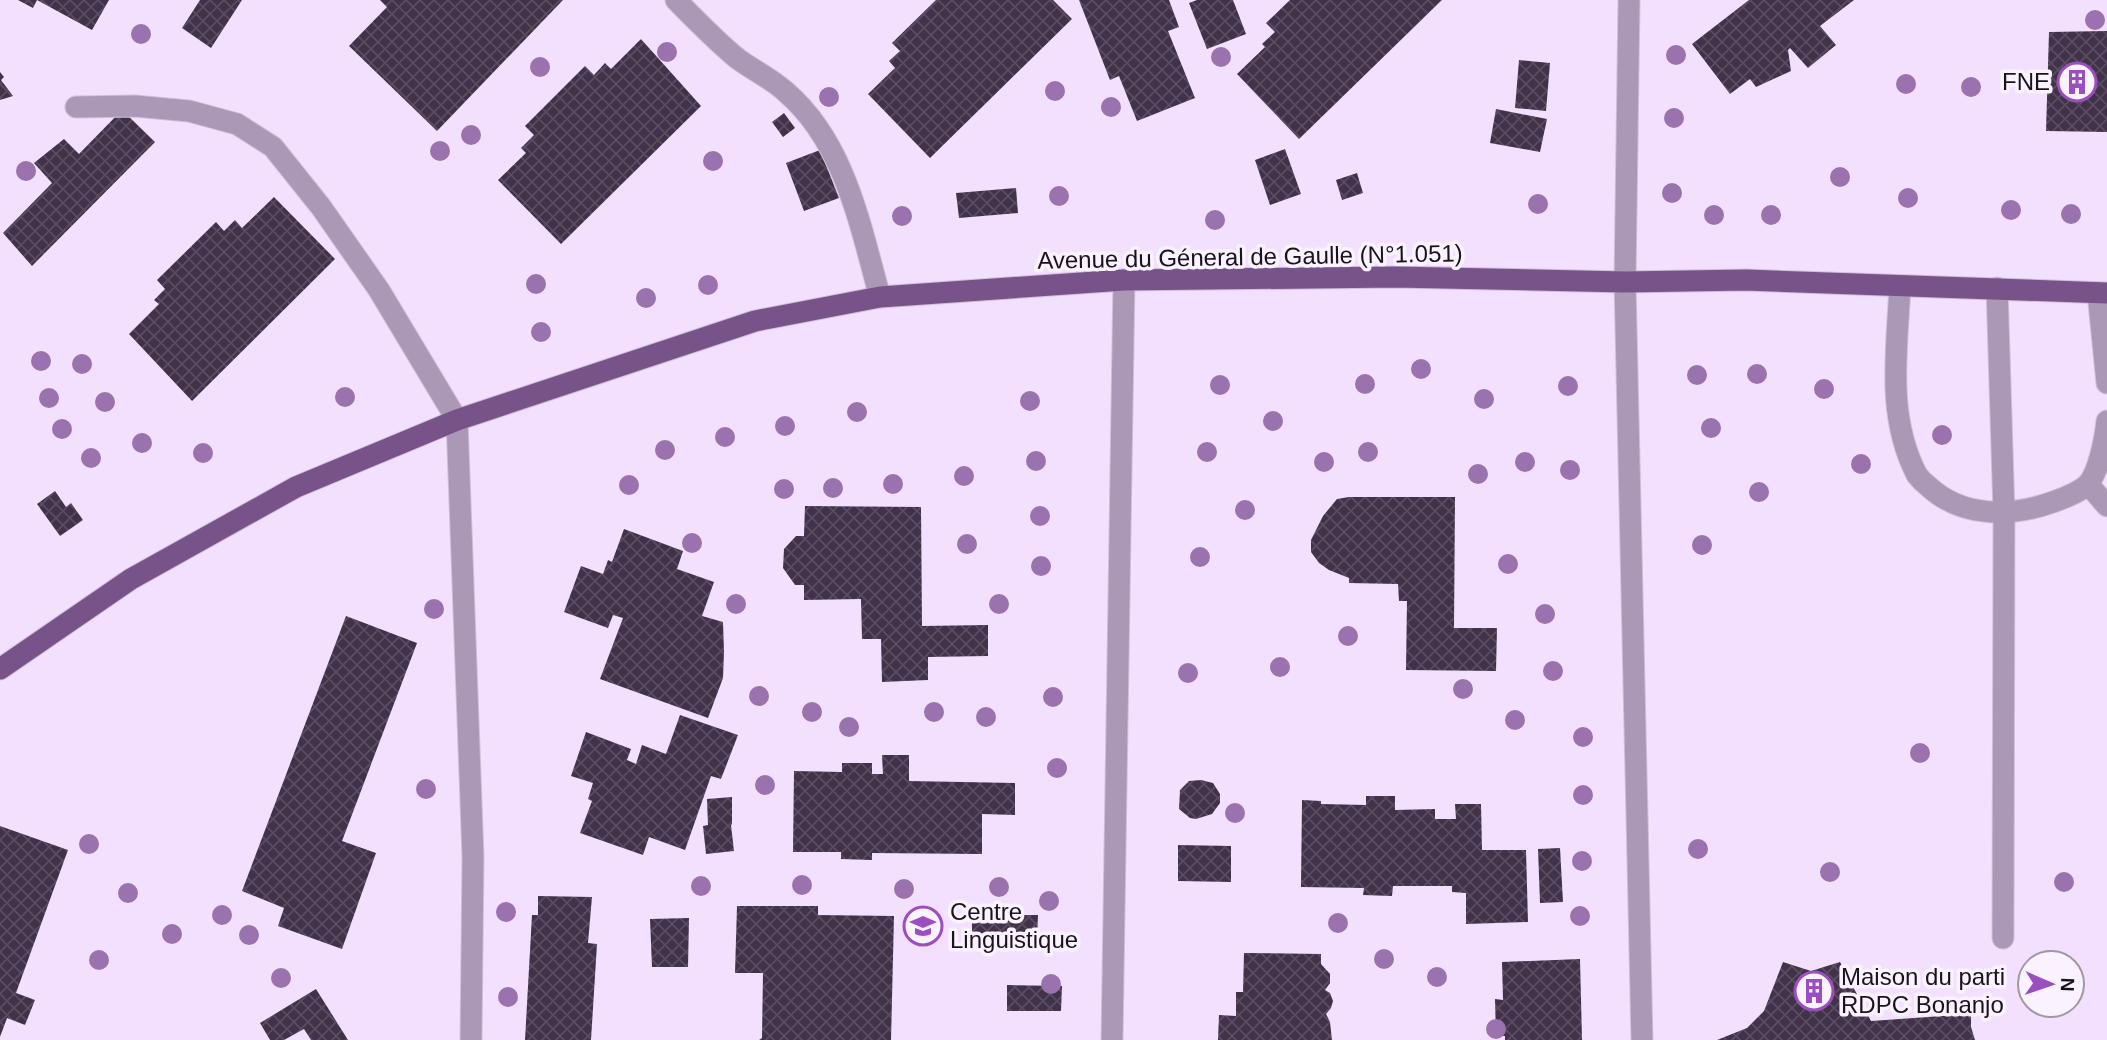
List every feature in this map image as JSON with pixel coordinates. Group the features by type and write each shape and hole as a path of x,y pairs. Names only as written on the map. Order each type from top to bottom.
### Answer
{"main road":[{"name":"Avenue du Géneral de Gaulle (N°1.051)","path":"0,669 131,579 296,487 457,419 755,321 880,297 1124,281 1396,277 1625,282 1746,280 2103,293"}],"street":[{"path":"676,0 738,58 787,92 823,134 849,188 880,297"},
{"path":"1629,0 1625,282 1642,1040"},
{"path":"76,107 135,106 189,111 237,124 273,147 321,207 379,290 457,419 473,857 471,1040"},
{"path":"1112,1040 1124,281"},
{"path":"1900,286 1894,388 1902,440 1918,478 1941,499 1966,509 2004,513 2034,509 2068,497 2088,484 2103,450 2107,421"},
{"path":"1997,288 2004,513 2003,938"},
{"path":"2103,293 2107,383"},
{"path":"2088,484 2107,506"}],"building":[{"path":"18,0 37,0 33,8"},
{"path":"37,0 109,0 92,30"},
{"path":"200,0 242,0 211,48 182,28"},
{"path":"380,0 563,0 437,131 349,46 387,7"},
{"path":"936,0 1053,0 1072,19 930,158 868,94 895,68 889,61 900,51 892,43"},
{"path":"1079,0 1169,0 1179,27 1168,31 1195,98 1137,121 1119,76 1110,80"},
{"path":"1197,0 1233,0 1246,34 1207,49 1189,3"},
{"path":"1290,0 1442,0 1299,139 1237,74 1265,47 1262,44 1275,32 1266,23"},
{"path":"1749,0 1854,0 1820,26 1836,45 1808,68 1790,48 1791,71 1756,87 1750,79 1730,94 1692,44"},
{"name":"FNE","path":"2107,31 2107,132 2046,131 2049,32"},
{"path":"641,39 701,106 561,244 498,180 526,153 521,148 534,135 525,126 585,66 594,75 605,63 611,69"},
{"path":"1519,60 1550,63 1546,111 1515,108"},
{"path":"0,72 4,77 1,80 13,96 0,100"},
{"path":"1496,109 1547,119 1540,152 1490,143"},
{"path":"122,110 155,142 32,266 3,233 52,183 34,163 64,139 79,154"},
{"path":"784,113 795,128 783,137 772,122"},
{"path":"1285,149 1301,194 1270,205 1255,160"},
{"path":"820,150 839,198 804,211 786,163"},
{"path":"1357,173 1363,193 1342,200 1336,180"},
{"path":"1016,188 1018,213 959,218 956,193"},
{"path":"274,197 335,259 192,401 129,334 159,304 154,300 165,289 157,280 216,222 224,231 235,220 242,228"},
{"path":"55,491 66,507 71,503 83,520 60,536 37,504"},
{"path":"1455,497 1454,628 1497,628 1496,671 1406,670 1407,601 1399,601 1398,584 1349,583 1349,578 1329,570 1319,563 1311,552 1311,540 1323,516 1337,499"},
{"path":"805,506 921,507 922,626 988,625 988,656 928,657 928,680 882,682 881,639 862,639 861,599 804,600 804,585 795,585 783,568 784,549 796,536 804,536"},
{"path":"624,529 683,551 677,569 714,582 702,616 723,622 723,678 708,718 600,679 623,618 613,615 608,628 564,612 581,566 603,574 608,560 612,562"},
{"path":"346,616 417,643 342,841 376,853 342,949 278,926 284,908 242,891"},
{"path":"680,715 738,735 721,779 711,776 685,850 649,837 643,855 580,833 592,801 588,799 593,783 571,776 586,732 631,749 627,760 636,764 642,745 666,754"},
{"path":"882,755 909,755 909,781 1015,783 1015,815 982,814 982,854 872,853 872,860 841,859 841,852 793,852 794,771 842,772 842,763 872,763 872,774 883,774"},
{"path":"1189,781 1213,783 1220,794 1220,803 1212,814 1190,818 1179,809 1180,790"},
{"path":"1366,796 1395,796 1395,810 1435,809 1435,819 1456,819 1455,804 1481,804 1482,850 1526,850 1528,922 1466,924 1466,893 1452,892 1452,886 1393,886 1392,896 1363,895 1364,888 1301,887 1302,800 1321,801 1321,804 1366,805"},
{"path":"732,797 734,851 706,854 703,826 708,825 707,799"},
{"path":"0,826 68,850 16,993 35,1000 25,1025 7,1018 0,1037"},
{"path":"1178,845 1231,846 1231,882 1178,881"},
{"path":"1560,848 1563,902 1540,903 1538,849"},
{"path":"538,896 592,897 588,943 597,944 591,1040 525,1040 532,915 538,915"},
{"path":"737,906 818,906 818,915 894,916 891,1040 759,1040 762,1038 763,973 735,973"},
{"path":"972,915 1038,915 1037,942 972,942"},
{"path":"689,918 688,967 652,967 650,919"},
{"path":"1244,953 1321,954 1321,964 1330,974 1330,983 1325,990 1330,993 1333,1001 1326,1014 1332,1040 1218,1040 1219,1015 1236,1016 1236,992 1243,992"},
{"path":"1580,959 1582,1040 1505,1040 1505,1036 1496,1036 1495,999 1503,1000 1502,962"},
{"name":"Maison du parti RDPC Bonanjo","path":"1783,962 1811,971 1840,962 1871,1021 1971,1014 1975,1040 1717,1040 1747,1028 1764,1011"},
{"path":"1007,985 1062,986 1061,1011 1007,1011"},
{"path":"316,989 348,1040 311,1040 304,1029 284,1040 270,1040 260,1023"}],"place":[{"name":"FNE","path":"2077,82"},
{"name":"Centre Linguistique","path":"923,926"},
{"name":"Maison du parti RDPC Bonanjo","path":"1814,991"}]}
